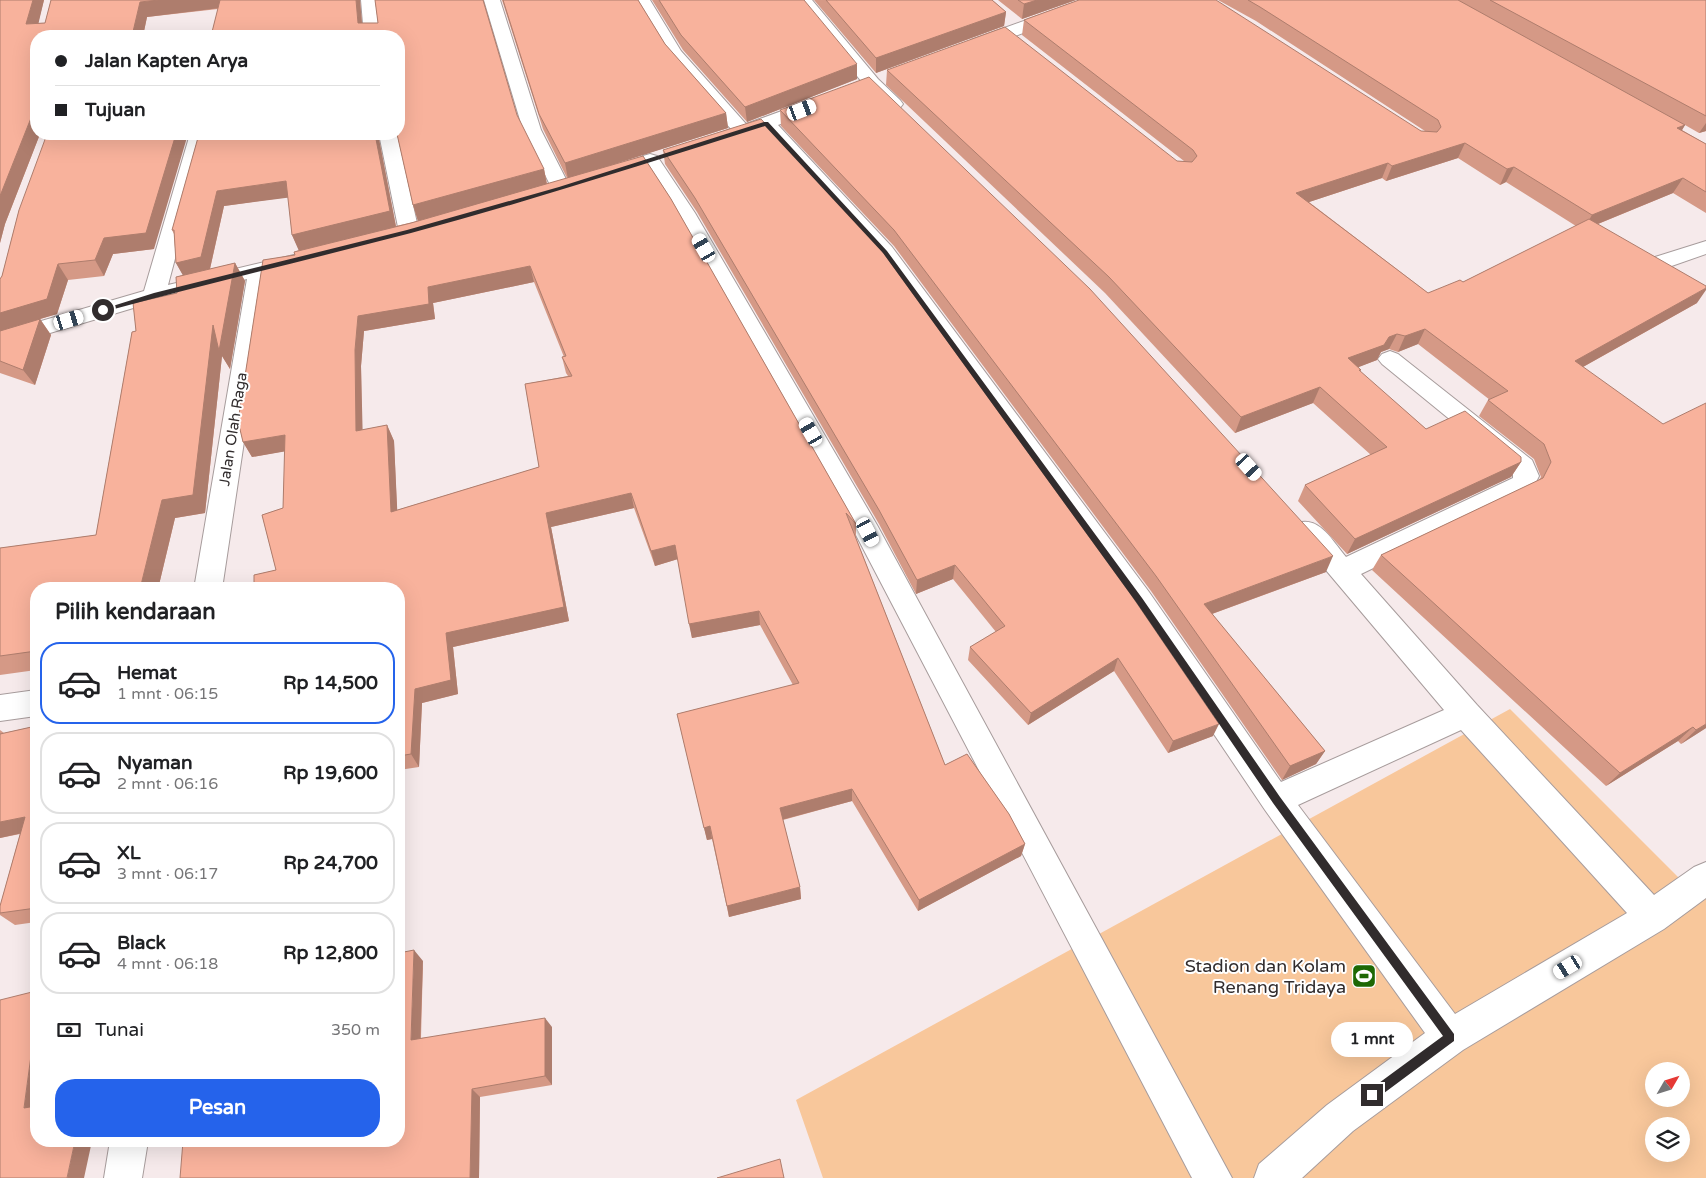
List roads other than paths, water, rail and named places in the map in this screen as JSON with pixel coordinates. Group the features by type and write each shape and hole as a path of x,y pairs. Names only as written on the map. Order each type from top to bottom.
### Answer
{"street":[{"path":"369,0 372,30"},
{"path":"492,0 532,130 570,186 542,194"},
{"path":"642,0 674,54 743,132"},
{"path":"803,0 872,82 913,122"},
{"path":"962,49 1097,0"},
{"path":"715,140 743,132 828,100"},
{"path":"766,123 885,252 1139,600 1276,800 1450,1038"},
{"path":"154,295 197,140"},
{"path":"389,140 399,234 428,226"},
{"path":"650,160 685,214 868,532 1213,1178"},
{"path":"1663,262 1706,247"},
{"path":"0,341 154,295 315,255"},
{"name":"Jalan Olah Raga","path":"209,582 259,269"},
{"path":"1343,570 1522,485 1526,480 1523,466 1390,359"},
{"path":"1289,511 1343,570 1466,714 1652,917"},
{"path":"0,708 30,704"},
{"path":"1276,800 1327,774 1466,714"},
{"path":"1273,1178 1340,1118 1450,1038 1652,917 1706,878"},
{"path":"123,1178 128,1147"}],"place":[{"name":"Stadion dan Kolam Renang Tridaya","path":"1364,976"}]}
